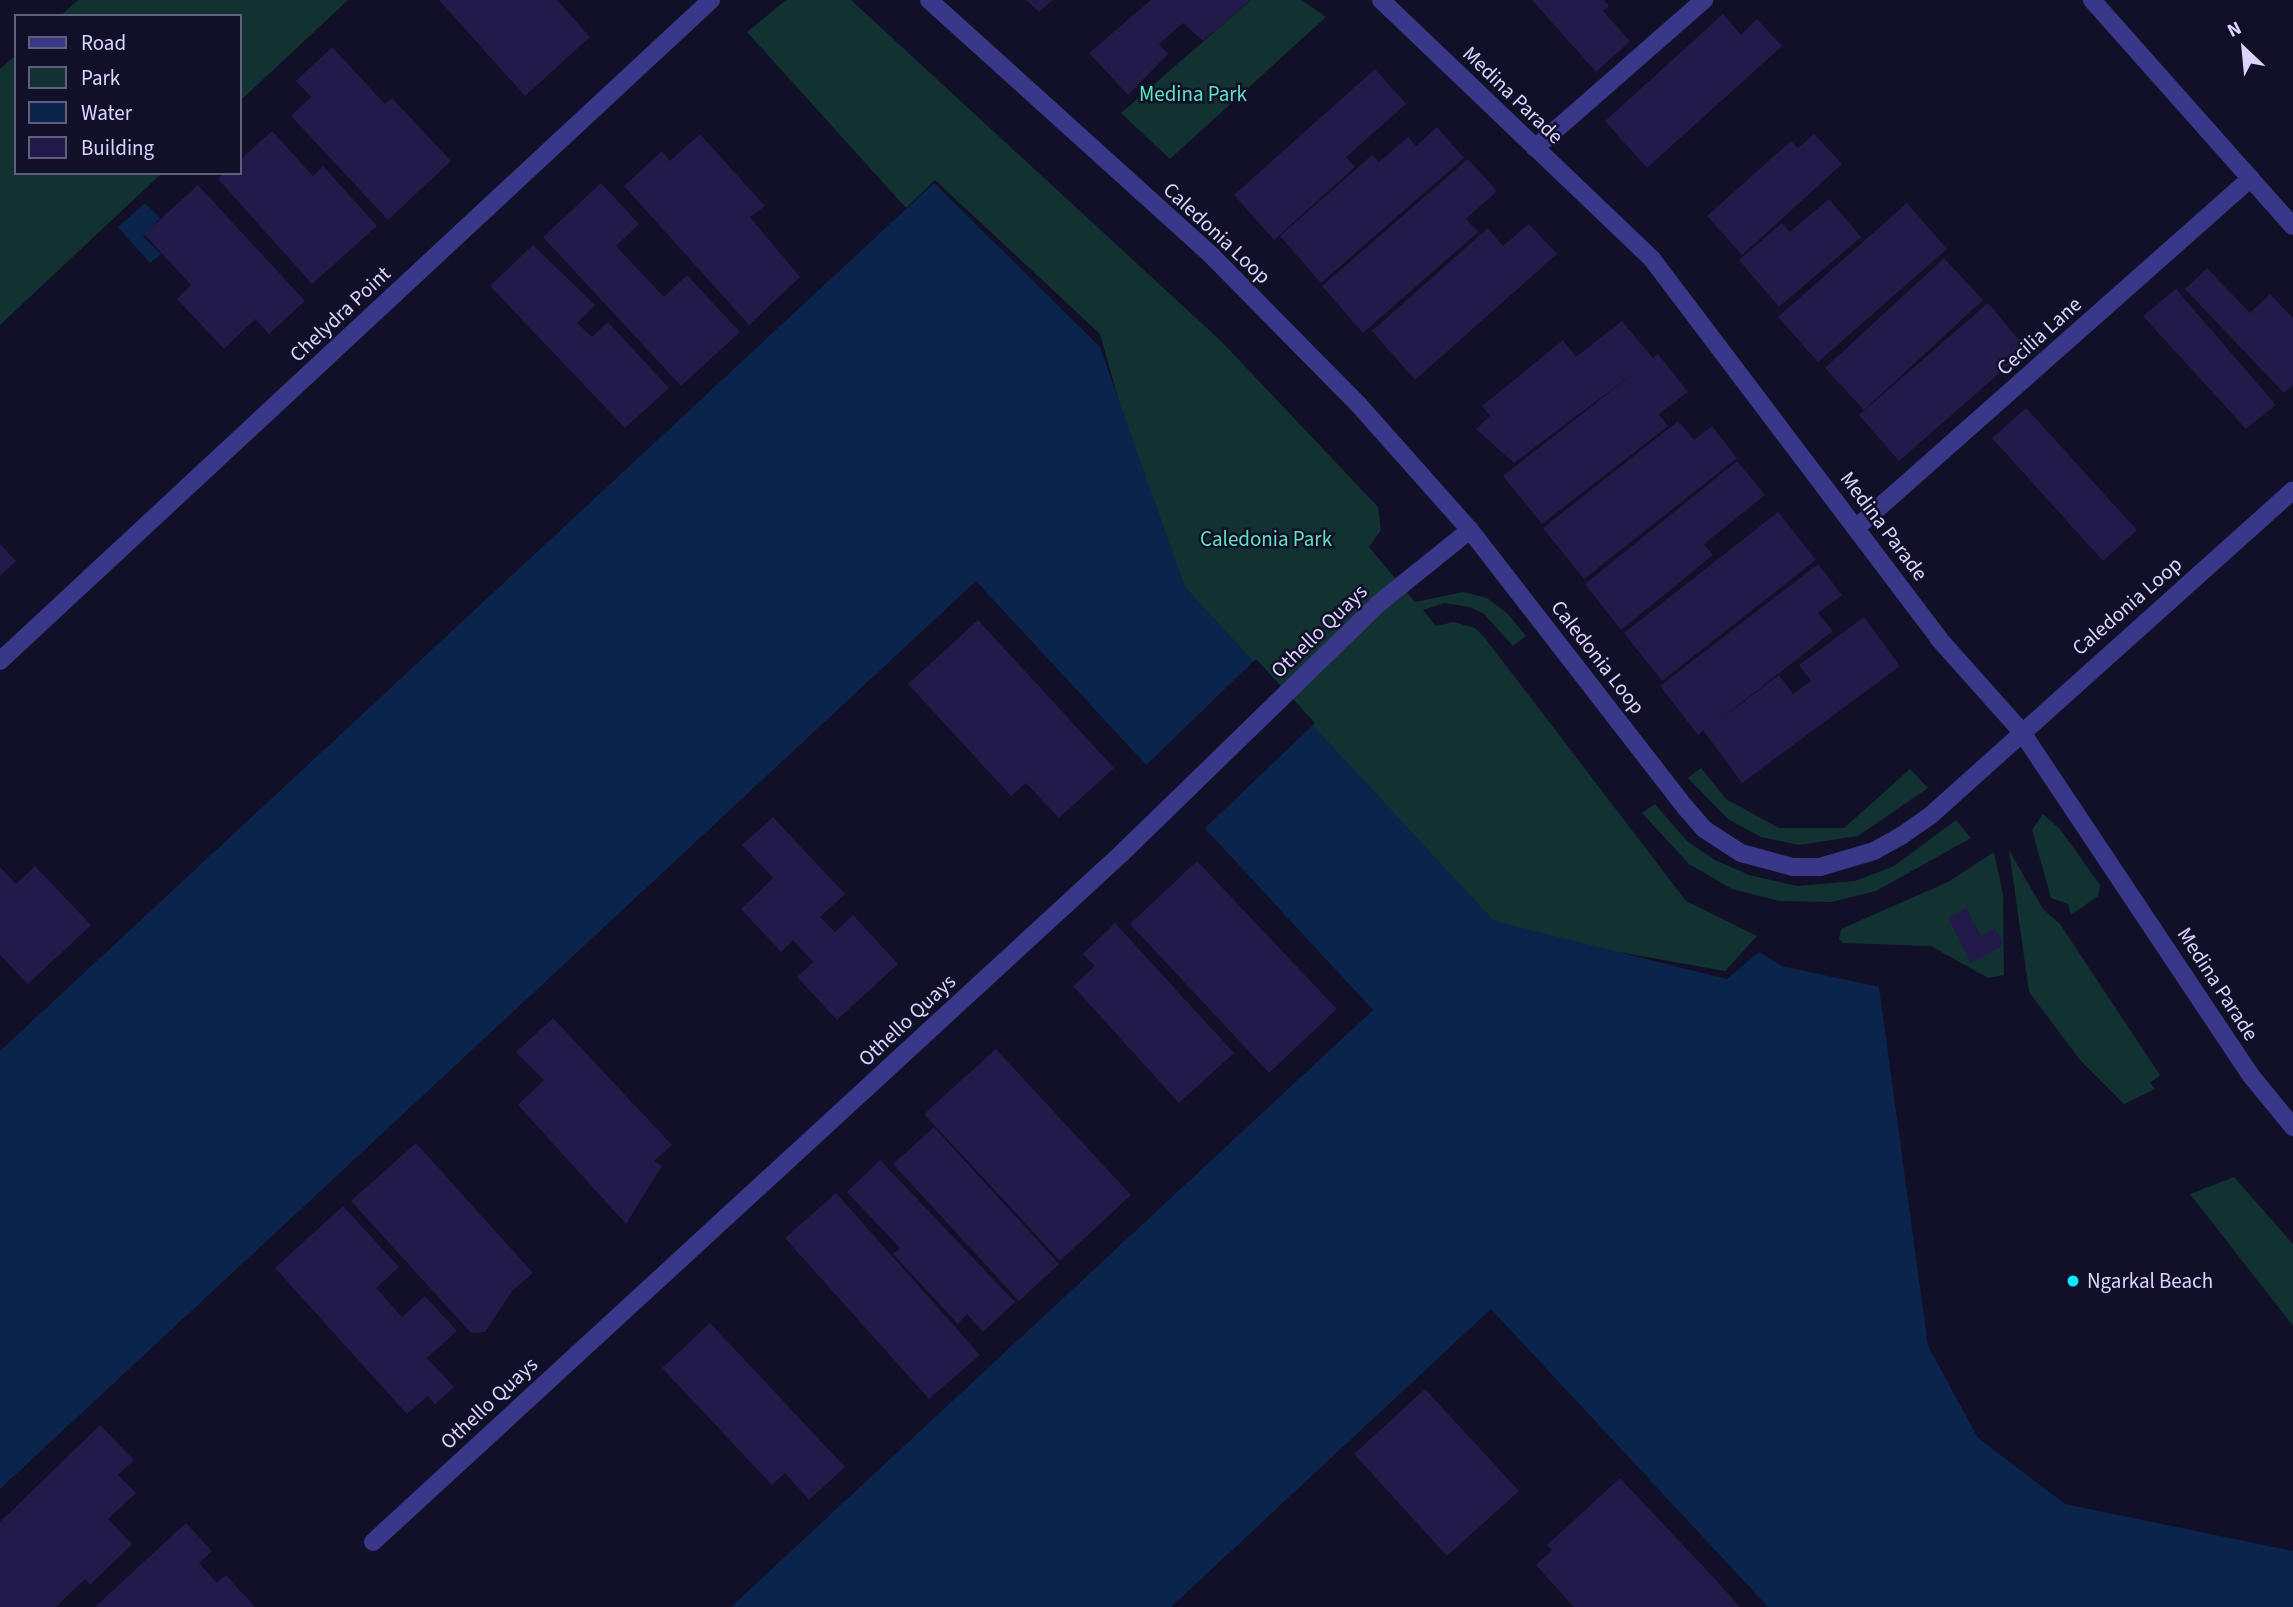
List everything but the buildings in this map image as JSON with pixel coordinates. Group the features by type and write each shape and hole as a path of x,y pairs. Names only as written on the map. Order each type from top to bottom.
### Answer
{"street":[{"name":"Chelydra Point","path":"0,661 711,0"},
{"name":"Caledonia Loop","path":"929,0 1212,256 1358,404 1470,530 1685,807 1704,829 1741,853 1793,867 1820,867 1874,851 1931,815 2021,731 2293,490"},
{"name":"Medina Parade","path":"1381,0 1652,259 1857,527 1938,639 2021,731 2252,1076 2293,1128"},
{"path":"1535,148 1704,0"},
{"path":"2092,0 2293,226"},
{"name":"Cecilia Lane","path":"1857,527 2251,178"},
{"name":"Othello Quays","path":"373,1542 1122,853 1378,604 1470,530"}],"green space":[{"path":"78,0 348,0 242,99 242,14 62,14"},
{"name":"Caledonia Park","path":"786,0 851,0 1222,342 1378,507 1381,530 1369,547 1415,602 1463,592 1487,598 1508,614 1526,636 1513,646 1484,614 1470,607 1444,603 1423,610 1436,626 1454,622 1475,628 1485,638 1686,901 1757,936 1725,971 1489,929 1172,590 1100,334 935,180 906,208 747,32"},
{"name":"Medina Park","path":"1251,0 1302,0 1326,17 1170,159 1121,113"},
{"path":"14,57 14,175 160,175 0,325 0,69"},
{"path":"1701,768 1726,799 1779,828 1844,828 1910,769 1928,788 1858,836 1799,845 1761,837 1728,819 1688,778"},
{"path":"1655,804 1687,841 1715,860 1749,875 1797,886 1855,881 1894,866 1956,820 1971,838 1876,891 1831,902 1779,901 1732,889 1689,864 1642,813"},
{"path":"2043,814 2060,829 2100,885 2098,896 2071,915 2068,904 2051,898 2032,830"},
{"path":"2009,850 2043,909 2060,924 2160,1075 2150,1083 2155,1089 2124,1104 2080,1060 2029,992"},
{"path":"1994,852 2003,894 2004,975 1988,978 1931,946 1843,943 1839,939 1841,929 1948,882"},
{"path":"2234,1177 2293,1244 2293,1326 2190,1194"}],"water":[{"path":"934,183 1100,347 1185,587 1494,921 1727,979 1759,952 1782,966 1879,987 1928,1346 1978,1438 2065,1504 2293,1551 2293,1607 1768,1607 1491,1309 1171,1607 731,1607 1373,1010 976,581 0,1489 0,1051"},
{"path":"145,203 160,218 143,236 161,254 150,263 118,227"}],"pier":[{"path":"1256,659 1315,723 1202,831 1144,767"}],"place":[{"name":"Ngarkal Beach","path":"2073,1281"}]}
